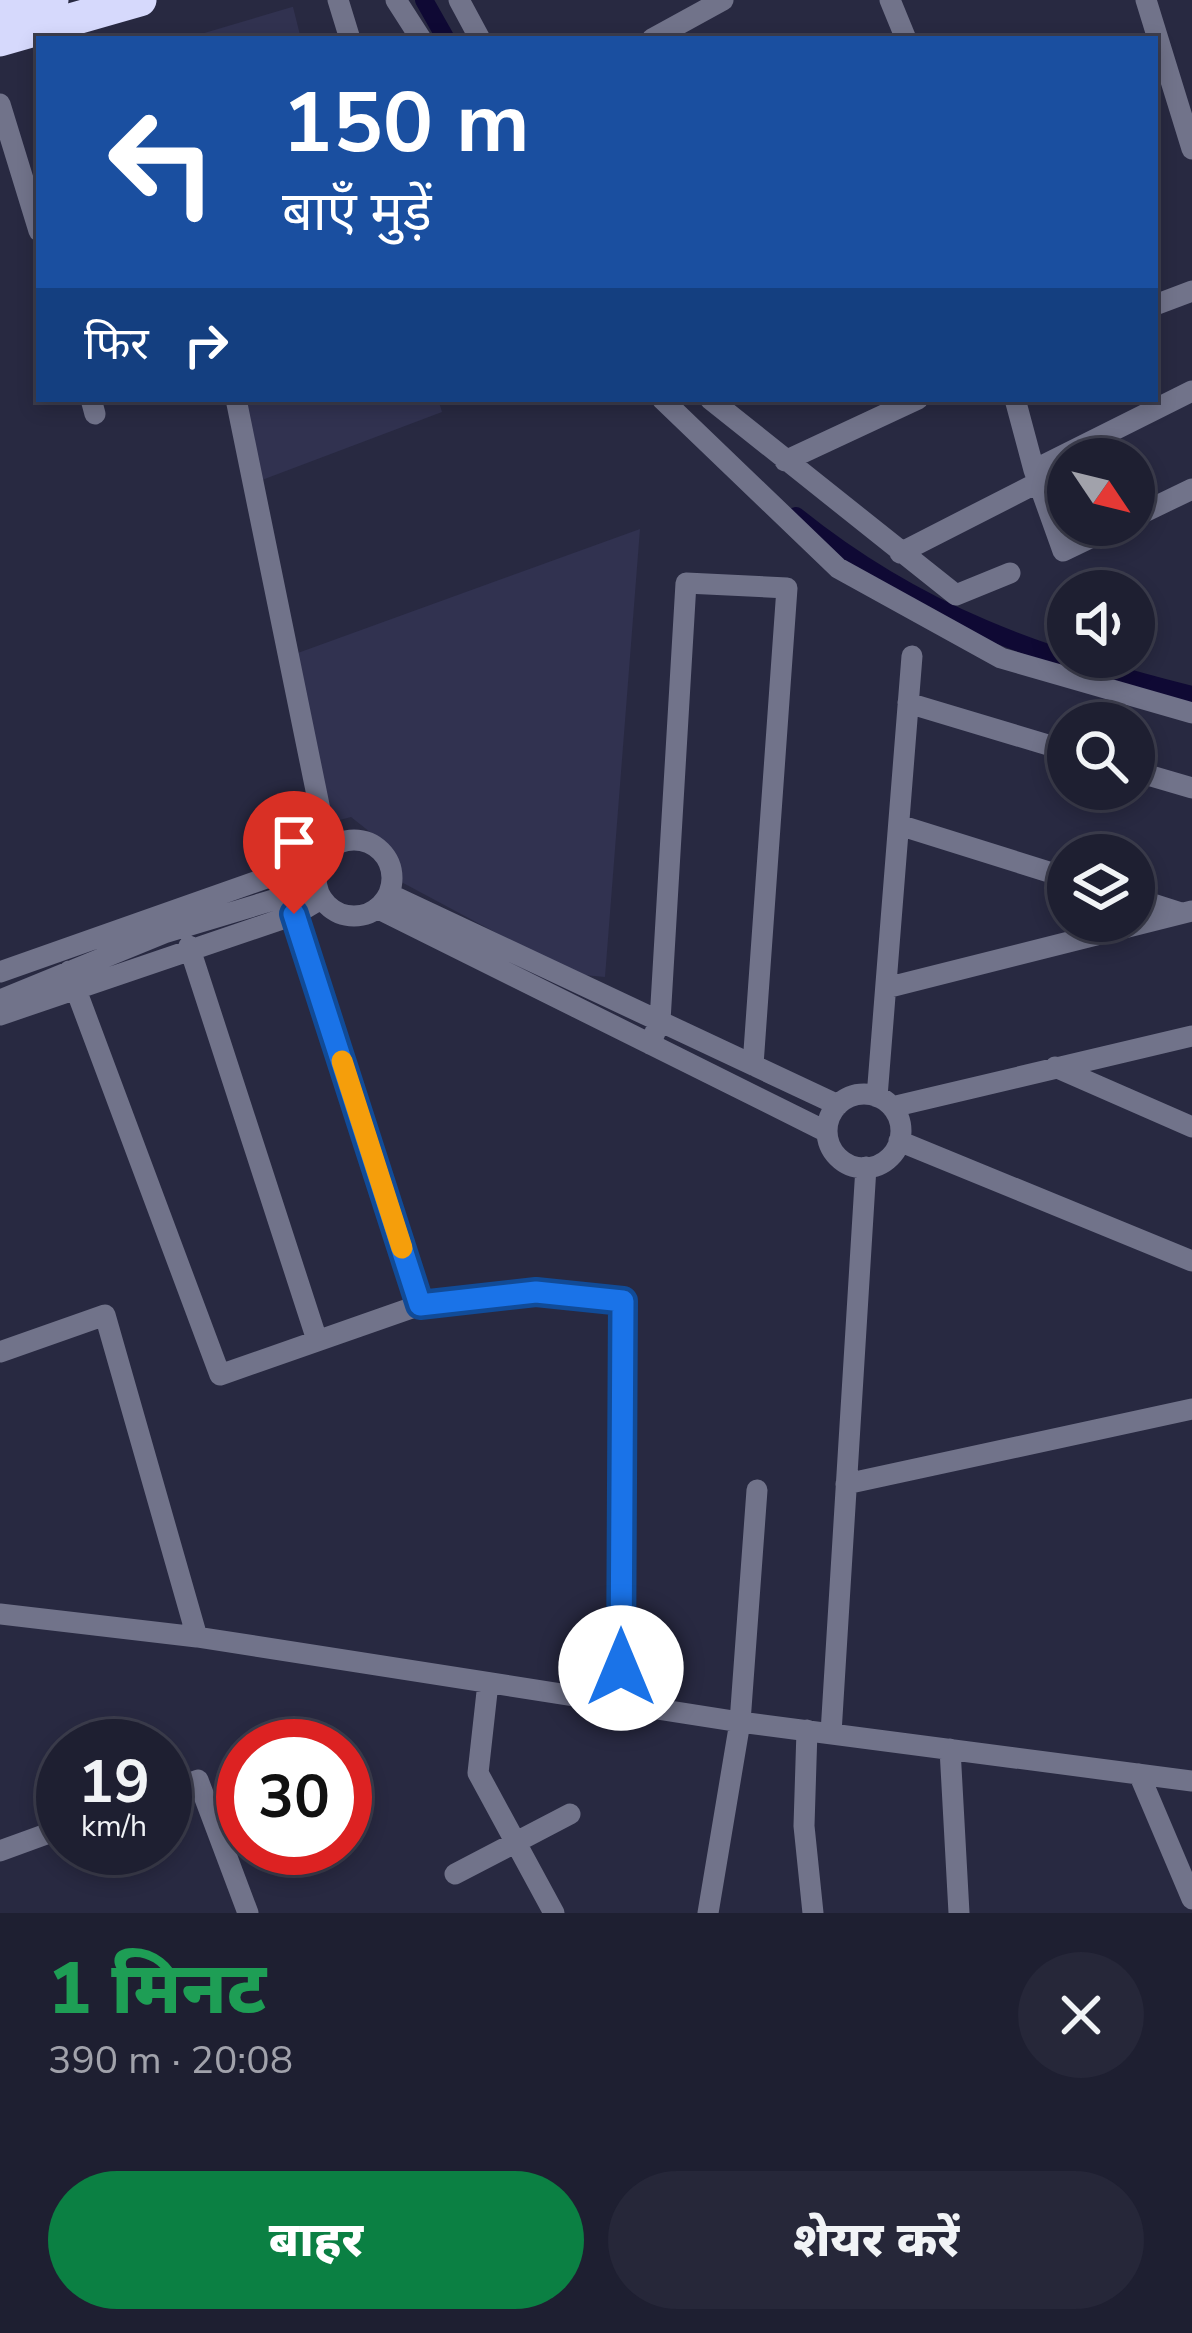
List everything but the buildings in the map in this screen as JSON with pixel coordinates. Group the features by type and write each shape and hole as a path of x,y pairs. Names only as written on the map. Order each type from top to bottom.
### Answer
{"highway":[{"path":"5,17 52,0"},
{"path":"5,17 140,0"}],"street":[{"path":"338,0 349,36"},
{"path":"396,0 419,36"},
{"path":"459,0 478,36"},
{"path":"657,36 723,0"},
{"path":"892,0 905,36"},
{"path":"1146,0 1153,36"},
{"path":"1158,60 1164,90 1192,149"},
{"path":"0,104 36,221"},
{"path":"1158,304 1192,291"},
{"path":"900,554 1192,391"},
{"path":"0,1000 294,914 319,893 324,854 237,402"},
{"path":"665,402 838,568 1001,658 1192,713"},
{"path":"714,402 956,595 1010,573"},
{"path":"784,461 912,402"},
{"path":"1017,402 1047,507"},
{"path":"1155,507 1192,489"},
{"path":"650,1044 660,1021 686,583 787,588 753,1065"},
{"path":"912,656 886,988 885,1102 899,1142 1192,1261"},
{"path":"908,703 1047,745"},
{"path":"1155,777 1192,788"},
{"path":"898,825 1047,871"},
{"path":"0,973 97,948 161,924 352,839 377,847 391,866 383,901"},
{"path":"319,893 341,914 383,901 506,961 583,1010 827,1132 844,1161 866,1167 886,1160 899,1142"},
{"path":"161,924 319,893"},
{"path":"1155,904 1187,912"},
{"path":"886,988 1187,912"},
{"path":"294,914 420,1305"},
{"path":"189,946 317,1340"},
{"path":"0,1015 72,979 97,948"},
{"path":"506,961 594,990 838,1105"},
{"path":"72,979 220,1375 420,1305 536,1292 623,1301 621,1704"},
{"path":"583,1010 594,990"},
{"path":"827,1132 838,1105 860,1094 885,1102 1192,1036"},
{"path":"1054,1066 1192,1126"},
{"path":"784,1111 796,1084"},
{"path":"830,1733 866,1167"},
{"path":"0,1352 105,1315 196,1636"},
{"path":"846,1484 1192,1409"},
{"path":"708,1913 740,1721 757,1490"},
{"path":"0,1614 196,1636 621,1704 1192,1781"},
{"path":"488,1683 478,1773 554,1913"},
{"path":"807,1730 804,1826 813,1913"},
{"path":"950,1749 959,1913"},
{"path":"1138,1774 1192,1899"},
{"path":"192,1782 198,1780 248,1913"},
{"path":"455,1874 570,1814"},
{"path":"0,1851 36,1838"}],"shaded area":[{"path":"292,7 300,36 194,36"},
{"path":"237,402 439,402 442,412 254,483"},
{"path":"640,529 605,977 573,974 392,877 375,836 351,817 321,825 284,658"}],"waterway":[{"path":"424,0 444,36"},
{"path":"796,516 888,580 983,628 1083,665 1192,695"}],"slow traffic":[{"path":"342,1061 402,1248"}],"route":[{"path":"294,914 420,1305 536,1292 604,1295 623,1301 621,1668"}]}
